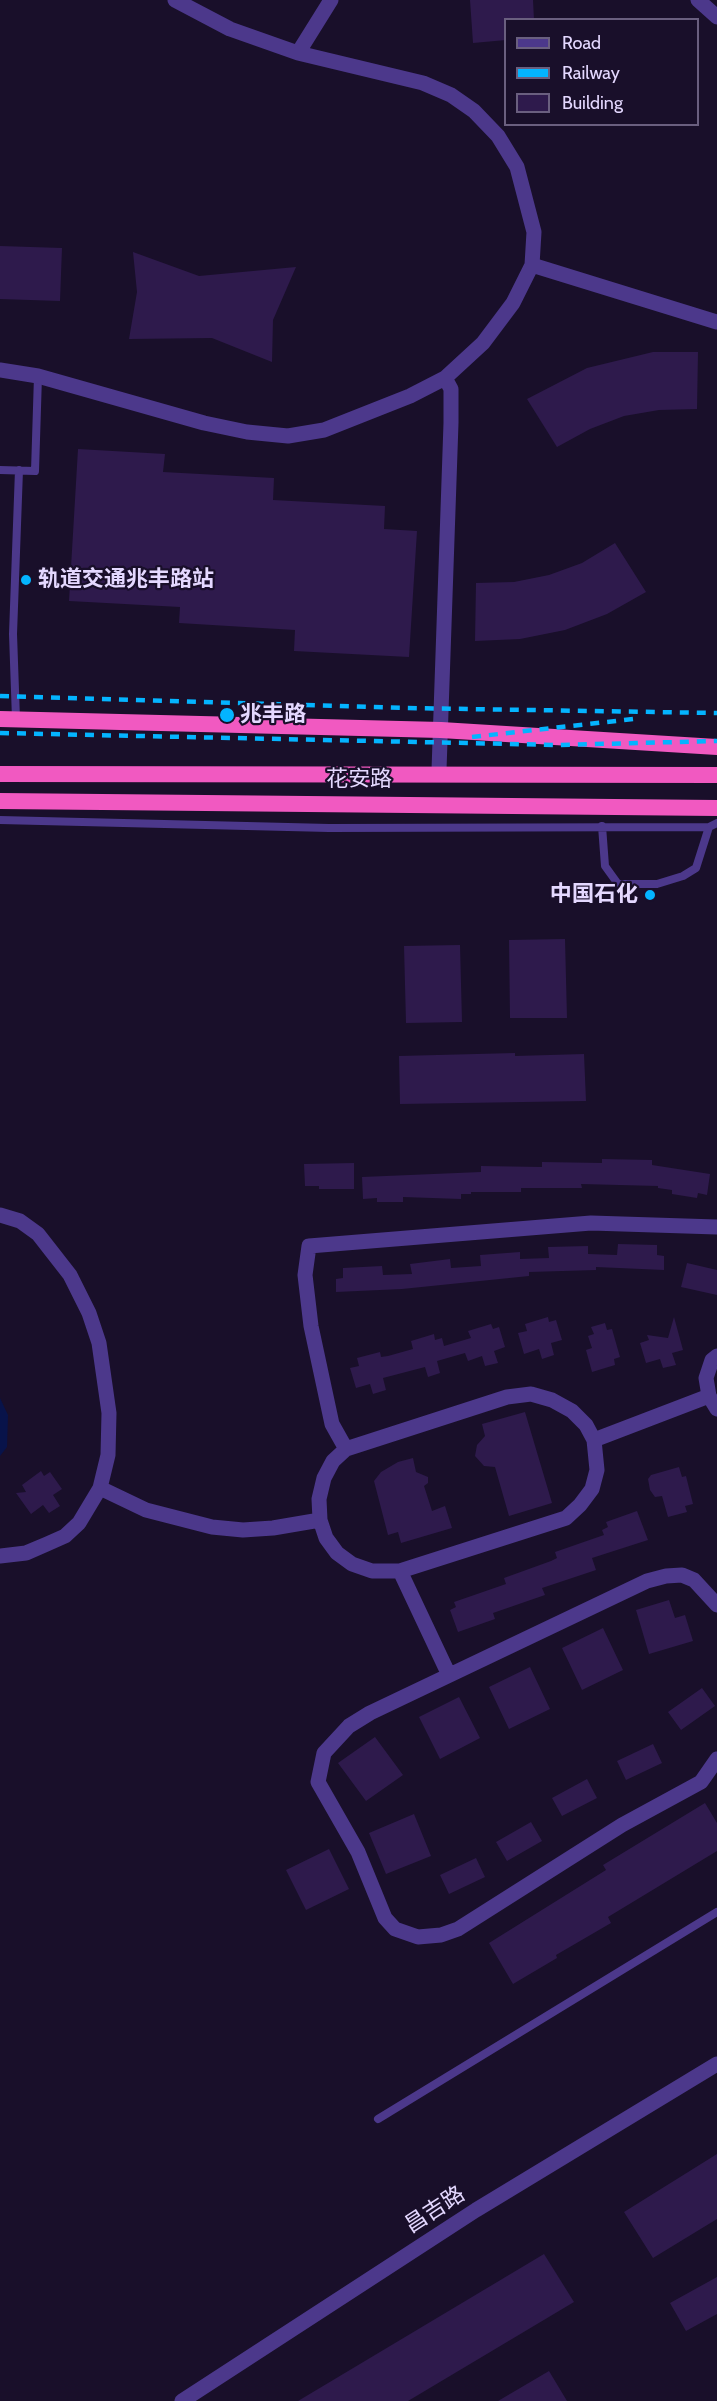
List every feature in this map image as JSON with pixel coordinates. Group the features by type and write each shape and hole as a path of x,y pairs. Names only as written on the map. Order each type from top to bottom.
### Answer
{"highway":[{"path":"8,719 441,730 717,747"},
{"name":"花安路","path":"0,774 717,775"},
{"name":"花安路","path":"0,801 717,808"}],"street":[{"path":"0,370 38,376 204,423 247,432 288,436 324,430 445,378 483,343 513,303 532,265 534,232 517,167 498,136 474,111 451,95 423,82 298,53 230,29 175,0"},
{"path":"298,53 331,0"},
{"path":"698,0 717,17"},
{"path":"532,265 717,322"},
{"path":"439,770 451,423 451,389 445,378"},
{"path":"0,1215 20,1221 38,1234 70,1275 89,1313 99,1343 109,1413 108,1455 100,1488 90,1508 65,1536 26,1553 0,1556"},
{"path":"346,1449 332,1424 311,1326 305,1275 309,1246 591,1223 717,1227"},
{"path":"594,1440 713,1403 706,1378 712,1360 717,1356"},
{"path":"531,1394 552,1400 572,1411 586,1425 594,1440 597,1470 592,1489 566,1518 400,1571 383,1573 352,1564 337,1553 327,1538 320,1520 319,1499 324,1478 333,1461 346,1449 507,1397 531,1394"},
{"path":"100,1488 146,1510 212,1527 243,1530 273,1528 320,1520"},
{"path":"400,1571 449,1675"},
{"path":"717,1605 694,1580 682,1575 647,1581 449,1675 349,1726 324,1753 318,1782 326,1800 358,1852 385,1918 395,1929 405,1935 418,1937 441,1935 458,1929 622,1825 701,1782 717,1759"},
{"name":"昌吉路","path":"182,2401 476,2210 717,2064"}],"lane":[{"path":"0,470 35,471 38,376"},
{"path":"8,719 19,470"},
{"path":"0,820 329,828 713,825 696,868 657,884 618,884 605,867 602,826"},
{"path":"378,2119 717,1912"}],"shaded area":[{"path":"0,1398 8,1415 7,1447 0,1456"}],"building":[{"path":"470,0 533,0 534,18 504,18 504,40 473,43"},
{"path":"0,246 62,248 60,301 0,299"},
{"path":"133,252 199,276 296,267 273,320 272,362 212,338 129,339 137,292"},
{"path":"653,352 698,352 697,409 659,410 624,416 590,429 557,447 527,399 587,368"},
{"path":"78,449 165,454 163,472 274,478 273,500 385,506 384,529 417,531 409,657 294,651 295,630 179,623 180,607 69,601"},
{"path":"615,543 646,592 607,614 565,630 520,639 475,641 476,583 514,582 549,575 582,563"},
{"path":"565,939 567,1018 510,1018 509,940"},
{"path":"460,945 462,1022 406,1023 404,946"},
{"path":"515,1053 515,1056 584,1054 586,1101 400,1104 399,1056"},
{"path":"602,1159 652,1160 652,1165 710,1174 707,1195 698,1193 697,1198 672,1194 672,1190 658,1188 658,1186 581,1184 582,1188 521,1188 521,1192 471,1192 471,1194 461,1194 461,1199 403,1197 403,1202 377,1202 377,1198 363,1199 362,1177 481,1172 481,1166 542,1167 542,1162 602,1163"},
{"path":"354,1163 354,1189 319,1189 319,1186 305,1186 304,1164"},
{"path":"618,1244 657,1245 657,1255 664,1256 664,1270 596,1267 596,1270 529,1272 529,1276 402,1289 336,1292 336,1279 343,1278 343,1268 382,1266 383,1275 412,1274 410,1264 450,1259 451,1268 481,1266 480,1255 520,1252 520,1259 549,1258 548,1247 588,1246 588,1254 617,1255"},
{"path":"687,1263 717,1270 717,1295 681,1287"},
{"path":"548,1317 549,1322 556,1320 562,1340 551,1343 554,1355 542,1359 539,1349 524,1354 518,1333 527,1331 525,1324"},
{"path":"674,1317 683,1350 672,1353 676,1365 663,1368 660,1359 646,1363 640,1343 649,1340 647,1335 668,1338"},
{"path":"605,1323 607,1330 612,1329 620,1357 614,1359 615,1365 592,1372 586,1350 592,1348 588,1336 594,1334 591,1327"},
{"path":"491,1324 493,1329 499,1327 505,1347 494,1351 498,1363 485,1366 482,1356 468,1361 465,1353 437,1361 440,1373 428,1377 425,1367 383,1378 386,1390 373,1394 370,1384 356,1388 350,1368 359,1366 357,1358 380,1352 381,1357 388,1356 413,1349 411,1341 434,1334 435,1340 442,1338 444,1346 471,1338 468,1331"},
{"path":"525,1412 552,1503 509,1516 495,1467 484,1466 475,1456 477,1445 485,1436 482,1424"},
{"path":"413,1458 416,1472 428,1477 428,1483 424,1486 432,1511 445,1506 452,1528 401,1543 398,1532 388,1535 374,1481 381,1472 398,1462"},
{"path":"679,1467 682,1477 686,1476 693,1504 685,1506 687,1512 668,1517 662,1496 655,1497 650,1490 648,1479 651,1475"},
{"path":"41,1471 44,1476 50,1472 62,1489 53,1495 60,1506 49,1513 43,1505 31,1514 16,1493 26,1492 22,1485"},
{"path":"637,1511 648,1540 592,1558 596,1570 542,1588 545,1595 493,1613 495,1619 458,1632 450,1610 456,1607 454,1602 506,1584 504,1578 557,1558 555,1552 604,1535 602,1530 608,1527 606,1522"},
{"path":"669,1600 675,1618 685,1615 693,1641 649,1654 636,1610"},
{"path":"603,1628 623,1670 582,1690 562,1648"},
{"path":"530,1667 550,1709 509,1729 489,1687"},
{"path":"702,1688 715,1706 681,1730 668,1712"},
{"path":"459,1697 480,1738 440,1759 419,1717"},
{"path":"375,1737 403,1775 366,1801 338,1763"},
{"path":"653,1744 662,1763 626,1780 617,1761"},
{"path":"587,1779 597,1798 562,1816 552,1798"},
{"path":"705,1803 717,1823 717,1851 608,1917 611,1923 556,1955 557,1958 513,1984 489,1943 606,1870 603,1865"},
{"path":"414,1814 431,1856 386,1874 369,1833"},
{"path":"531,1822 542,1841 507,1861 496,1842"},
{"path":"329,1849 349,1889 306,1910 286,1870"},
{"path":"476,1858 485,1877 449,1894 440,1875"},
{"path":"717,2154 717,2219 653,2258 624,2212"},
{"path":"544,2254 574,2302 408,2401 298,2401"},
{"path":"717,2277 717,2314 686,2331 670,2303"},
{"path":"549,2371 567,2401 498,2401"}],"railway":[{"path":"0,696 405,708 717,713"},
{"path":"472,737 633,719"},
{"path":"0,733 558,745 717,741"}],"place":[{"name":"轨道交通兆丰路站","path":"26,580"},
{"name":"兆丰路","path":"227,715"},
{"name":"中国石化","path":"650,895"}]}
